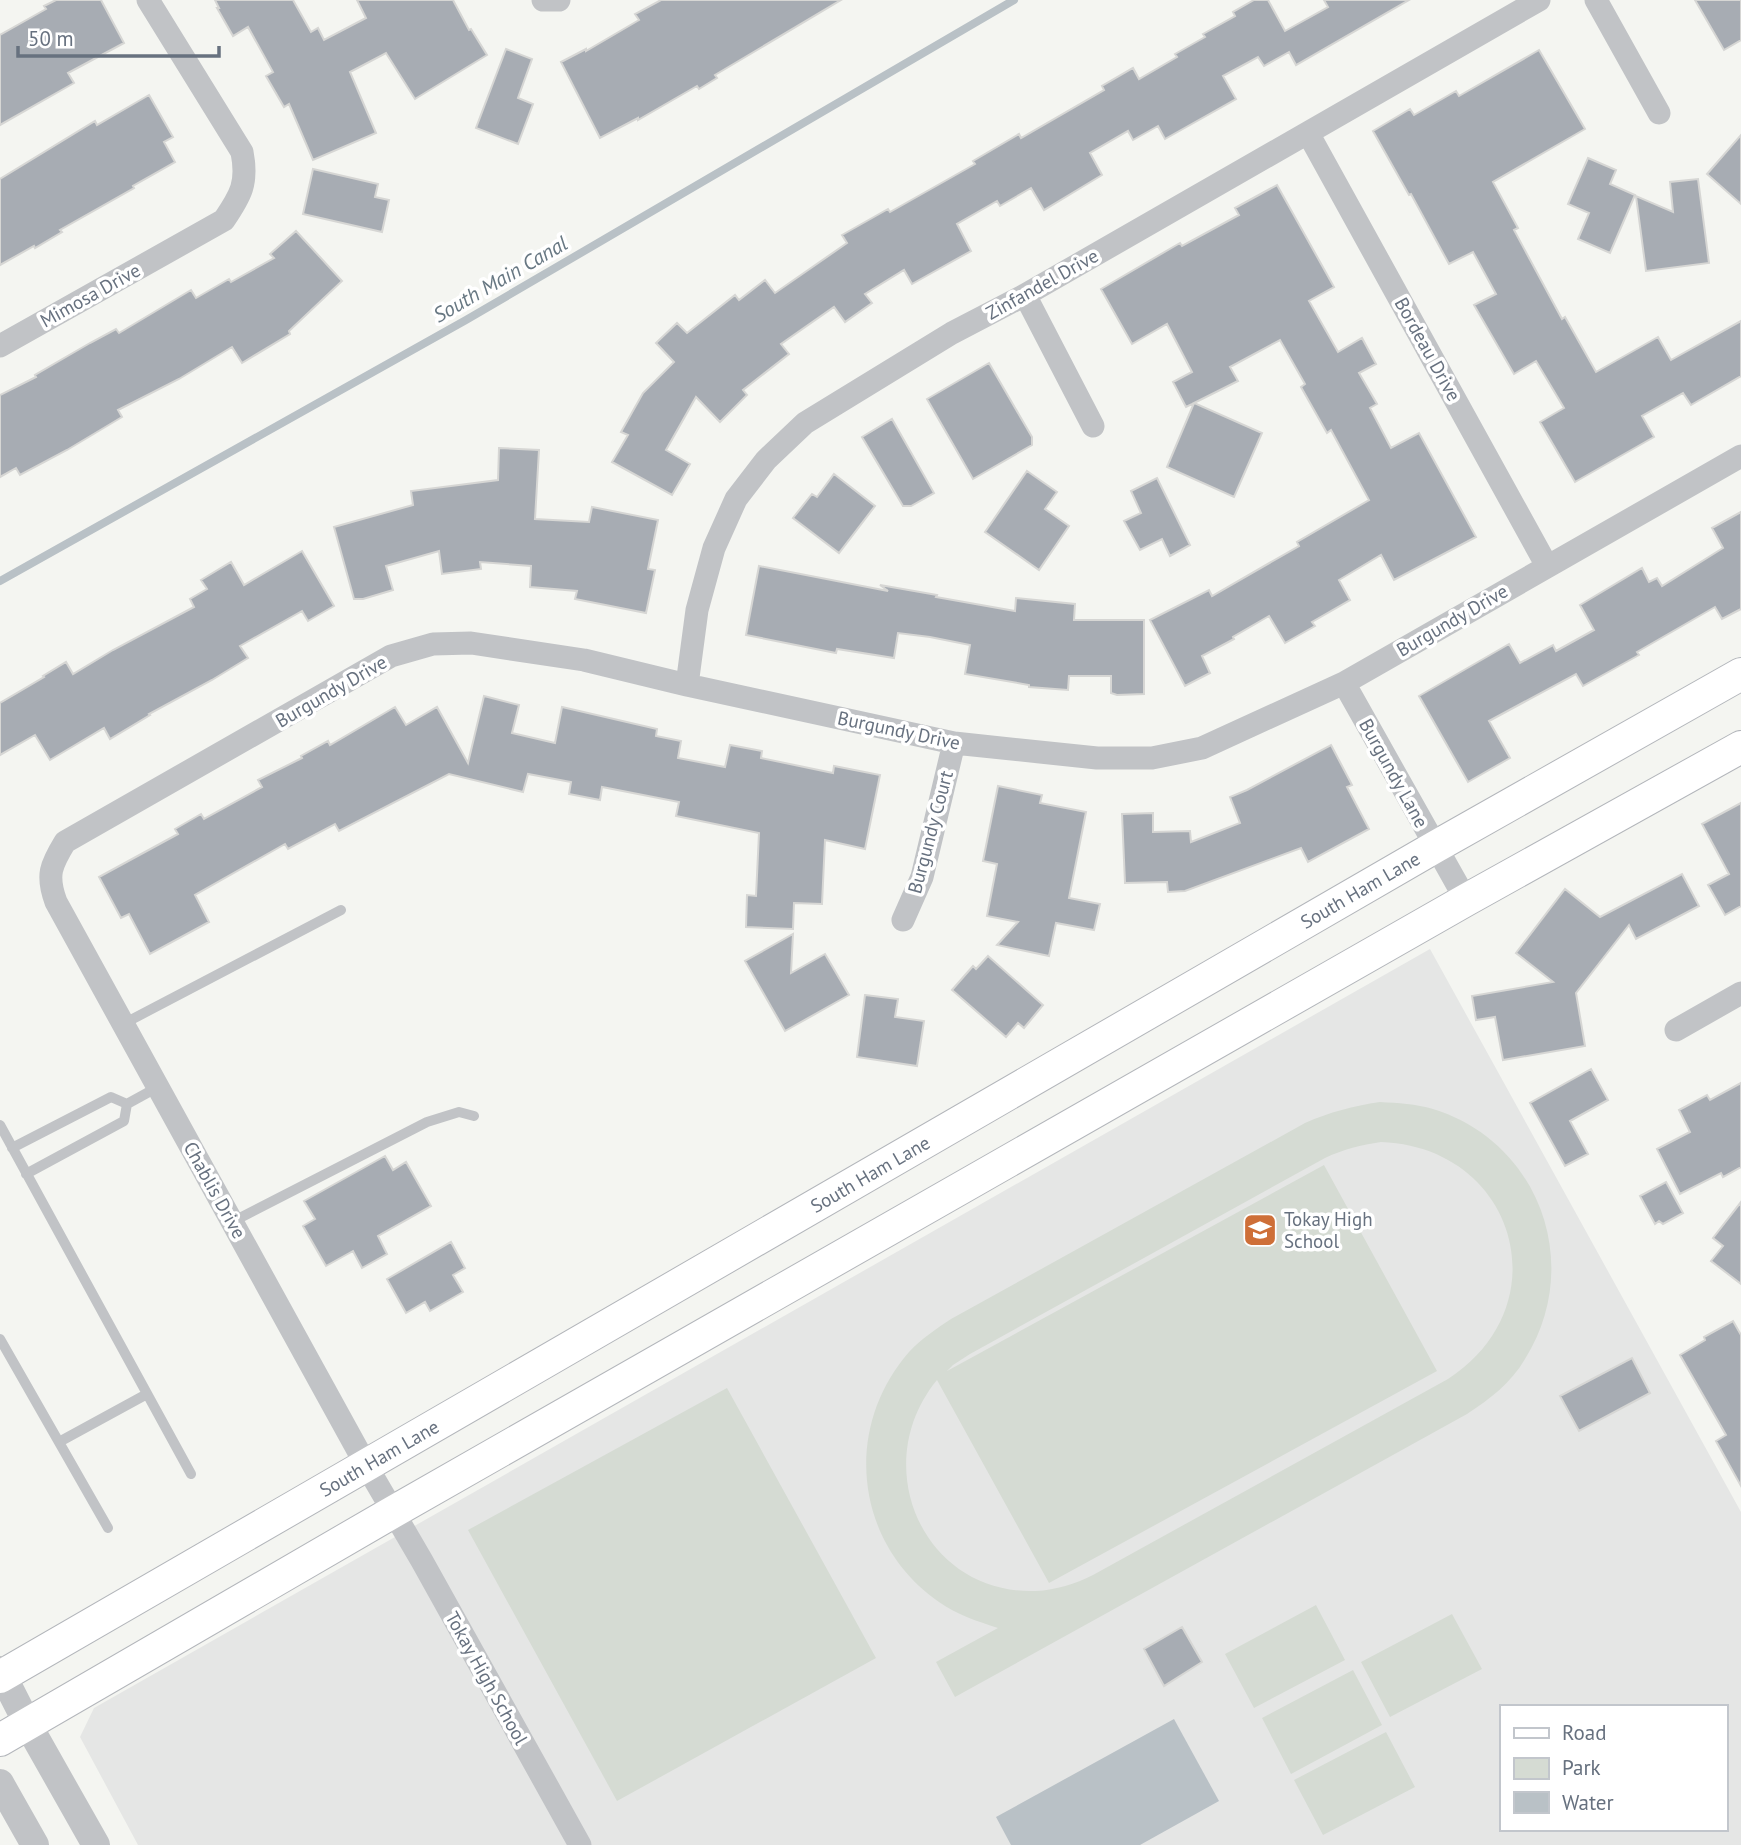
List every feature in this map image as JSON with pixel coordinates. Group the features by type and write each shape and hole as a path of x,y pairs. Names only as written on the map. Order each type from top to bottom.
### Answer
{"main road":[{"name":"South Ham Lane","path":"1,1674 1435,847 1739,682"},
{"path":"0,1740 393,1512 1466,900 1741,747"}],"street":[{"name":"Mimosa Drive","path":"0,346 224,220 241,196 245,169 242,152 148,0"},
{"path":"543,0 559,0"},
{"name":"Zinfandel Drive","path":"687,685 697,610 713,548 736,499 766,460 805,423 952,333 1025,295 1539,0"},
{"path":"1596,0 1659,113"},
{"name":"Bordeau Drive","path":"1308,132 1548,566"},
{"path":"1025,295 1093,426"},
{"name":"Burgundy Drive","path":"52,864 65,842 391,656 433,644 471,643 584,660 954,743 1097,758 1152,758 1202,748 1344,683 1741,456"},
{"name":"Burgundy Lane","path":"1344,683 1466,900"},
{"name":"Burgundy Court","path":"903,920 922,877 954,743"},
{"name":"Chablis Drive","path":"52,864 51,889 56,902 393,1512"},
{"path":"1676,1030 1741,993"},
{"name":"Tokay High School","path":"393,1512 580,1845"},
{"path":"1,1674 96,1845"},
{"path":"0,1783 35,1845"}],"lane":[{"path":"123,1024 341,910"},
{"path":"26,1174 124,1121 128,1104 158,1087"},
{"path":"12,1148 111,1097 128,1104"},
{"path":"232,1222 427,1122 458,1112 474,1116"},
{"path":"0,1125 191,1474"},
{"path":"0,1339 108,1528"},
{"path":"59,1443 146,1394"}],"shaded area":[{"name":"Tokay High School","path":"1430,949 1741,1512 1741,1845 138,1845 80,1737 94,1708"}],"green space":[{"path":"1380,1102 1427,1107 1470,1125 1501,1149 1525,1178 1541,1211 1550,1247 1551,1285 1542,1323 1519,1368 1499,1390 1467,1414 955,1697 936,1662 998,1628 946,1607 911,1578 889,1549 875,1518 867,1484 867,1450 874,1415 888,1382 909,1352 951,1319 1305,1123","holes":["1381,1142 1427,1151 1464,1171 1492,1200 1508,1235 1512,1273 1505,1311 1483,1348 1448,1379 1093,1575 1072,1584 1036,1591 996,1587 963,1572 937,1548 918,1519 908,1485 907,1449 917,1414 937,1380 1049,1583 1437,1371 1324,1165 947,1371 970,1354 1325,1158"]},
{"path":"727,1388 876,1658 617,1801 468,1530"},
{"path":"1316,1605 1345,1660 1254,1708 1225,1654"},
{"path":"1452,1614 1482,1669 1390,1717 1361,1662"},
{"path":"1353,1670 1382,1725 1291,1774 1262,1718"},
{"path":"1386,1732 1415,1787 1323,1835 1294,1780"}],"water":[{"path":"1174,1719 1219,1801 1140,1845 1011,1845 996,1817"}],"building":[{"path":"56,0 101,0 124,43 68,73 74,83 0,125 0,35 46,9 44,6"},
{"path":"215,0 293,0 311,32 318,28 324,40 366,18 357,0 453,0 469,30 471,29 487,55 415,99 386,53 350,72 376,133 313,160 289,104 284,107 266,76 273,72 248,27 233,36"},
{"path":"661,0 841,0 715,75 717,78 699,89 697,86 600,138 561,62 586,51 639,20 635,14"},
{"path":"1254,0 1268,0 1285,31 1328,7 1324,0 1409,0 1296,65 1289,52 1264,66 1258,57 1223,76 1236,99 1165,139 1158,126 1133,140 1128,131 1090,153 1102,175 1044,210 1031,188 1000,206 997,201 957,224 971,251 912,284 904,270 865,294 872,303 845,322 834,307 781,344 789,354 743,390 747,395 720,422 696,397 666,450 690,464 672,495 612,462 628,435 621,432 643,393 674,362 656,343 677,323 687,333 735,295 739,300 765,280 775,293 847,243 842,235 888,209 890,212 975,164 973,161 1019,134 1021,138 1104,90 1102,86 1133,68 1139,79 1177,57 1175,54 1205,37 1203,34 1235,16 1233,12"},
{"path":"1695,0 1741,0 1741,40 1724,50"},
{"path":"506,49 532,59 518,98 533,104 518,144 476,128"},
{"path":"1539,50 1585,129 1493,182 1518,228 1514,230 1562,319 1565,317 1596,372 1658,337 1671,360 1741,321 1741,376 1691,405 1683,393 1642,416 1654,437 1575,482 1540,422 1564,408 1536,361 1514,374 1474,305 1496,294 1473,252 1449,264 1373,131 1410,109 1414,115 1456,91 1459,96"},
{"path":"149,95 173,137 164,142 175,162 60,230 62,232 35,248 34,246 0,265 0,179 95,121 97,125"},
{"path":"1741,135 1741,204 1707,174"},
{"path":"1588,158 1616,170 1610,184 1635,195 1610,253 1578,239 1589,213 1568,204"},
{"path":"313,169 378,184 375,197 389,200 382,232 303,214"},
{"path":"1698,179 1709,263 1646,271 1636,196 1673,212 1670,182"},
{"path":"1277,185 1334,287 1309,301 1338,352 1362,338 1376,364 1359,373 1377,404 1370,408 1391,448 1419,433 1476,537 1394,580 1381,555 1339,580 1350,600 1312,622 1315,626 1285,643 1269,616 1202,656 1210,673 1185,686 1150,620 1209,590 1212,596 1299,546 1297,542 1369,500 1331,430 1327,433 1301,387 1305,384 1280,340 1230,367 1238,381 1186,407 1173,382 1192,372 1167,324 1132,344 1101,289 1180,243 1182,246 1239,215 1235,208"},
{"path":"296,231 342,281 289,331 290,334 242,363 232,347 179,379 118,410 122,417 67,450 20,475 16,468 0,477 0,395 36,377 35,375 116,329 119,333 191,290 196,298 229,279 231,282 274,258 270,254"},
{"path":"989,363 1032,437 1032,445 973,479 927,399"},
{"path":"1194,403 1262,433 1234,497 1167,467"},
{"path":"892,419 934,493 911,506 903,506 862,437"},
{"path":"499,448 539,450 535,519 589,522 592,507 658,520 648,569 655,570 646,613 575,599 577,591 530,587 531,566 480,562 481,569 442,574 439,551 386,566 393,590 354,599 334,527 413,505 411,491 498,480"},
{"path":"1027,471 1057,492 1045,509 1069,526 1039,570 985,532"},
{"path":"834,474 875,506 839,553 793,518 812,494 817,497"},
{"path":"1157,478 1190,545 1170,556 1162,539 1140,550 1124,521 1141,513 1131,491"},
{"path":"1741,512 1741,609 1722,619 1715,607 1637,652 1639,655 1583,686 1576,674 1489,721 1510,758 1468,782 1419,696 1509,644 1520,663 1553,645 1556,651 1594,630 1580,605 1642,568 1649,582 1657,578 1662,586 1723,548 1712,528"},
{"path":"302,551 334,606 308,621 302,611 240,646 248,658 110,739 104,728 50,760 35,735 0,755 0,703 66,662 73,674 194,607 190,599 207,589 201,580 231,562 244,585"},
{"path":"759,566 888,591 880,585 1015,611 1016,598 1075,604 1074,620 1144,620 1144,694 1111,693 1111,676 1069,676 1068,690 1029,687 965,674 970,645 930,637 898,633 894,658 837,649 836,653 746,635"},
{"path":"484,696 519,705 512,733 555,743 562,707 657,729 656,736 681,741 678,758 725,767 730,745 762,751 761,758 833,773 834,766 880,775 865,849 825,840 822,904 794,903 793,929 746,927 747,895 756,896 759,833 676,816 679,802 602,787 600,800 569,794 571,782 528,774 523,792 449,774 339,831 335,824 288,849 285,844 195,895 209,922 150,954 129,914 121,918 99,877 178,834 175,829 201,814 204,819 262,787 258,780 302,758 301,756 328,741 330,745 395,707 406,725 437,707 468,763"},
{"path":"1331,745 1352,785 1347,787 1369,829 1308,862 1301,848 1185,891 1168,892 1167,882 1125,883 1122,814 1153,813 1153,832 1190,831 1191,842 1240,823 1230,797"},
{"path":"998,786 1042,795 1040,803 1086,812 1069,898 1100,904 1094,930 1056,923 1049,956 997,945 1018,922 987,916 997,864 983,861"},
{"path":"1741,803 1741,906 1725,915 1708,885 1729,874 1702,824"},
{"path":"1682,874 1699,906 1636,939 1629,925 1576,993 1585,1046 1503,1060 1495,1017 1476,1020 1472,996 1553,982 1516,953 1565,889 1600,917"},
{"path":"793,934 791,973 825,954 849,995 785,1031 745,961"},
{"path":"988,956 1043,1005 1024,1028 1018,1023 1006,1037 952,990 973,966 976,969"},
{"path":"865,995 898,999 895,1017 924,1021 917,1066 857,1057"},
{"path":"1591,1069 1608,1100 1570,1121 1588,1154 1565,1166 1530,1103"},
{"path":"1741,1083 1741,1167 1723,1177 1721,1173 1680,1194 1657,1149 1690,1132 1679,1110 1707,1095 1710,1100"},
{"path":"385,1156 393,1170 406,1162 431,1206 378,1236 387,1254 362,1268 353,1251 326,1266 303,1226 315,1219 304,1201"},
{"path":"1666,1182 1683,1213 1663,1224 1659,1221 1655,1224 1640,1196"},
{"path":"1741,1202 1741,1284 1711,1261 1723,1246 1713,1238"},
{"path":"451,1242 465,1268 453,1275 463,1292 430,1311 425,1302 406,1313 387,1279"},
{"path":"1733,1321 1741,1335 1741,1486 1716,1441 1726,1435 1680,1355 1705,1340 1704,1337"},
{"path":"1632,1358 1650,1393 1579,1431 1560,1396"},
{"path":"1182,1627 1202,1662 1164,1686 1144,1649"}],"waterway":[{"name":"South Main Canal","path":"0,581 466,320 1014,0"}],"place":[{"name":"Tokay High School","path":"1260,1230"}]}
